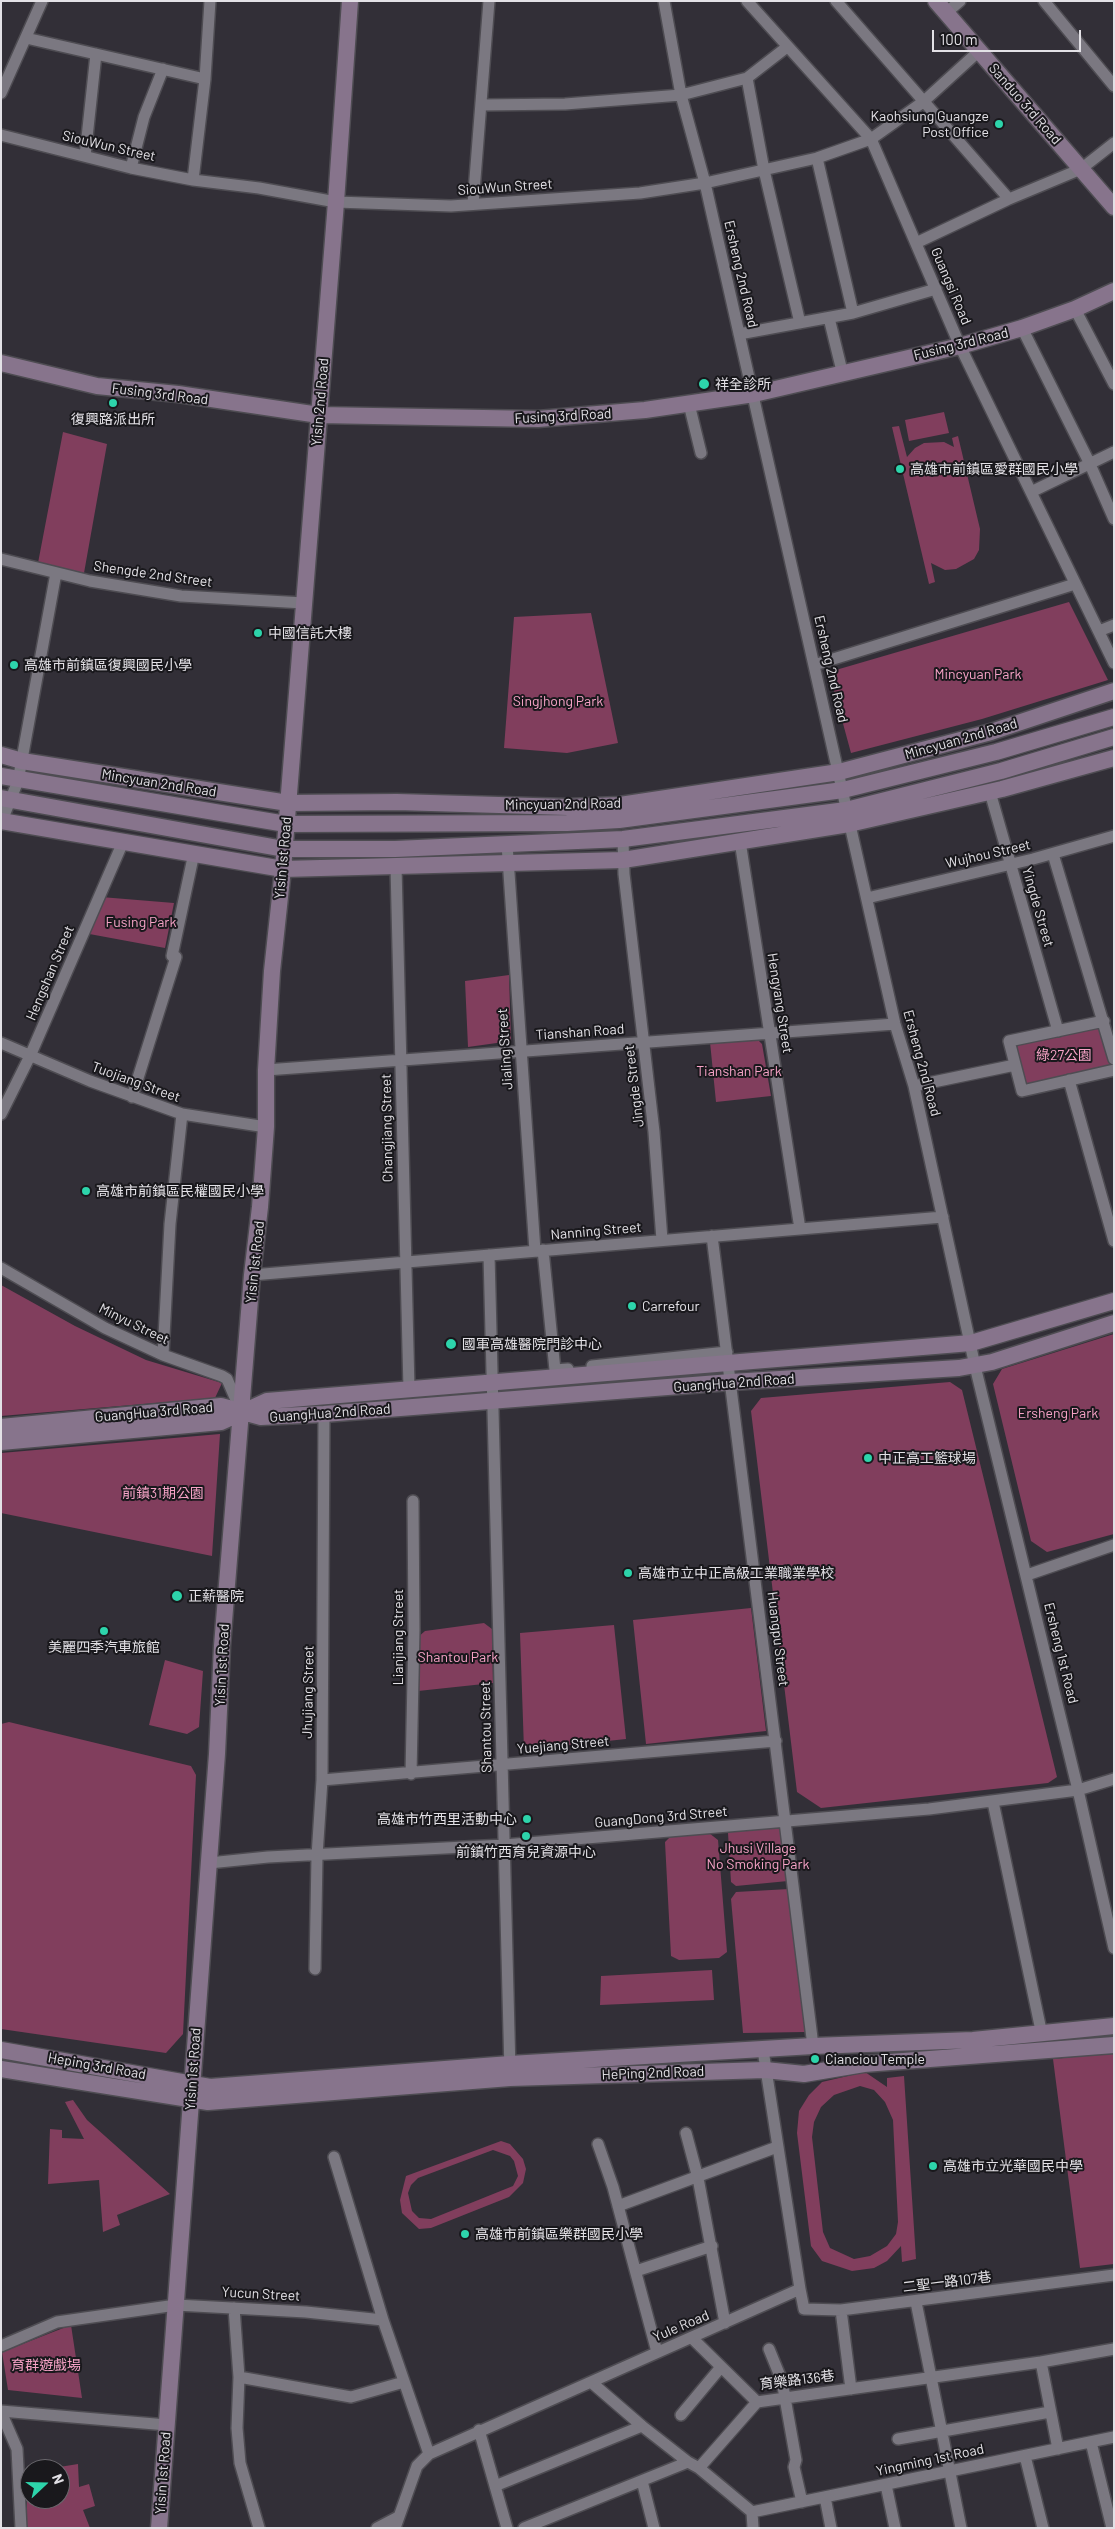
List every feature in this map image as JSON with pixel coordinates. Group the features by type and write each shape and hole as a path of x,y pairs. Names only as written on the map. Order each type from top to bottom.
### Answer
{"street":[{"path":"1,93 42,1"},
{"path":"193,180 205,80 210,1"},
{"name":"Yisin 2nd Road","path":"288,803 336,202 350,1"},
{"path":"473,204 489,1"},
{"name":"Ersheng 2nd Road","path":"664,1 681,95 705,183 754,394 895,1024 914,1086 975,1366"},
{"name":"Guangsi Road","path":"747,1 871,139 960,346 1114,663"},
{"path":"836,1 1009,199"},
{"path":"942,7 960,1"},
{"path":"1044,1 1114,86"},
{"name":"Sanduo 3rd Road","path":"942,7 1114,207"},
{"path":"26,38 205,80"},
{"path":"481,105 566,104 681,95 746,78 787,47"},
{"name":"SiouWun Street","path":"1,135 131,168 193,180 259,188 336,202 473,204 640,193 705,183 817,158 871,139 923,102 979,51"},
{"path":"85,156 96,54"},
{"path":"131,168 144,117 163,69"},
{"path":"746,78 764,170 800,323"},
{"path":"916,242 1009,199 1081,169 1114,143"},
{"path":"817,158 853,313"},
{"path":"739,334 853,313 936,289"},
{"name":"Fusing 3rd Road","path":"1,363 97,386 178,394 319,415 538,420 645,410 754,394 842,371 960,346 1022,328 1075,309 1114,291"},
{"path":"1075,309 1114,384"},
{"path":"829,318 842,371"},
{"path":"1022,328 1090,462 1114,519"},
{"path":"689,404 701,453"},
{"path":"1031,492 1114,452"},
{"name":"Shengde 2nd Street","path":"1,559 90,581 181,596 304,604"},
{"path":"56,573 18,781 7,800 2,821 283,869 623,860 740,841 848,817 990,792 1114,758"},
{"path":"814,665 1075,584"},
{"path":"1099,631 1114,625"},
{"name":"Mincyuan 2nd Road","path":"1,755 22,761 288,803 397,802 567,807 620,805 839,772 991,732 1114,691"},
{"name":"Mincyuan 2nd Road","path":"1,776 18,781 286,824 548,824 619,820 843,790 996,752 1114,717"},
{"path":"7,800 284,849 395,849 622,839 848,817 1114,737"},
{"name":"Yingde Street","path":"990,792 1058,1031"},
{"name":"Yisin 1st Road","path":"159,2528 209,1864 222,1646 266,1127 266,1070 272,970 288,803"},
{"name":"Wujhou Street","path":"868,898 1053,854 1114,836"},
{"name":"Jingde Street","path":"622,839 654,1132 662,1240"},
{"name":"Hengyang Street","path":"740,841 800,1229"},
{"name":"Hengshan Street","path":"1,1114 30,1056 123,842"},
{"name":"Jialing Street","path":"507,844 520,1051 539,1251 556,1370"},
{"path":"132,1097 174,956 194,853"},
{"path":"1053,854 1112,1045 1114,1059"},
{"name":"Changjiang Street","path":"396,867 404,1262 409,1389"},
{"path":"1104,1021 1009,1041 1022,1091 1114,1070"},
{"name":"Tianshan Road","path":"266,1070 895,1024"},
{"name":"Tuojiang Street","path":"1,1043 132,1097 182,1114 266,1127"},
{"path":"914,1086 1015,1065"},
{"path":"1070,1080 1114,1239"},
{"path":"162,1355 170,1224 182,1114"},
{"name":"Nanning Street","path":"252,1275 943,1217"},
{"name":"Huangpu Street","path":"712,1236 813,2046"},
{"name":"Shantou Street","path":"489,1255 510,2071"},
{"name":"Minyu Street","path":"1,1268 105,1328 162,1355 227,1380 242,1413"},
{"name":"GuangHua 2nd Road","path":"242,1413 267,1401 409,1389 492,1379 618,1372 728,1357 971,1343 1114,1301"},
{"name":"GuangHua 2nd Road","path":"242,1413 261,1417 324,1414 731,1382 975,1366 1114,1323"},
{"path":"492,1379 556,1370 728,1357"},
{"name":"Ersheng 1st Road","path":"975,1366 1078,1790 1114,1948"},
{"path":"618,1372 620,1391"},
{"name":"GuangHua 3rd Road","path":"1,1427 220,1406 242,1413"},
{"name":"GuangHua 3rd Road","path":"1,1442 221,1422 242,1413"},
{"name":"Jhujiang Street","path":"315,1969 317,1856 322,1780 324,1414"},
{"name":"Lianjiang Street","path":"411,1774 414,1630 413,1501"},
{"path":"1026,1575 1114,1545"},
{"name":"Yuejiang Street","path":"322,1780 411,1774 776,1741"},
{"name":"GuangDong 3rd Street","path":"209,1864 268,1858 504,1845 786,1822 992,1802 1078,1790 1114,1779"},
{"path":"992,1802 1042,2034"},
{"name":"HePing 2nd Road","path":"192,2101 208,2102 510,2071 763,2050 813,2046 973,2040 1114,2026"},
{"path":"973,2040 974,2057"},
{"name":"HePing 2nd Road","path":"193,2084 210,2087 510,2071 765,2070 804,2074 864,2064 1114,2045"},
{"name":"Heping 3rd Road","path":"1,2050 193,2084"},
{"path":"763,2050 800,2289"},
{"name":"Heping 3rd Road","path":"1,2069 192,2101"},
{"path":"686,2133 698,2178 726,2323"},
{"path":"598,2144 618,2206 657,2352"},
{"path":"618,2206 777,2148"},
{"path":"334,2157 383,2320 429,2454"},
{"path":"636,2271 712,2246"},
{"name":"二聖一路107巷","path":"800,2289 804,2309 842,2310 916,2302 1114,2275"},
{"name":"Yule Road","path":"396,2522 417,2466 429,2454 479,2430 800,2289"},
{"path":"916,2302 961,2528"},
{"name":"Yucun Street","path":"1,2346 57,2322 176,2305 306,2312 383,2320"},
{"path":"234,2308 240,2376 237,2428 240,2463 259,2528"},
{"path":"842,2310 850,2389"},
{"name":"育樂路136巷","path":"692,2338 757,2402 1041,2362 1114,2349"},
{"path":"769,2349 782,2381 796,2460 794,2467 802,2502"},
{"path":"1041,2362 1058,2449"},
{"path":"681,2415 721,2367"},
{"path":"240,2376 351,2397 404,2382"},
{"path":"591,2382 642,2426 688,2462 699,2468 752,2512 753,2528"},
{"path":"699,2468 757,2402"},
{"path":"21,2528 17,2449 1,2412 167,2425"},
{"path":"898,2439 1050,2412"},
{"path":"496,2486 642,2426"},
{"path":"479,2430 507,2528"},
{"name":"Yingming 1st Road","path":"752,2512 1114,2437"},
{"path":"1091,2442 1112,2528"},
{"path":"1025,2456 1043,2528"},
{"path":"524,2528 688,2462"},
{"path":"642,2481 654,2528"},
{"path":"886,2485 895,2528"},
{"path":"825,2497 831,2528"},
{"path":"377,2528 396,2522"}],"green space":[{"path":"944,412 949,433 909,441 905,420"},
{"path":"899,426 907,457 915,448 924,443 944,442 954,447 952,438 958,436 980,529 979,550 974,559 956,569 945,570 931,563 935,582 929,584 892,427"},
{"path":"63,432 107,444 84,573 38,563"},
{"name":"Mincyuan Park","path":"1069,602 1108,680 982,719 851,753 829,672"},
{"name":"Singjhong Park","path":"591,613 618,743 567,753 504,748 514,617"},
{"name":"Fusing Park","path":"101,897 174,903 165,948 84,933"},
{"path":"509,975 511,1041 468,1047 465,981"},
{"name":"綠27公園","path":"1097,1024 1101,1028 1111,1063 1110,1067 1030,1086 1025,1082 1016,1048 1020,1043"},
{"name":"Tianshan Park","path":"755,1037 762,1044 771,1096 716,1102 710,1042"},
{"path":"1,1285 75,1326 146,1360 222,1383 215,1398 1,1416"},
{"name":"Ersheng Park","path":"1114,1334 1114,1534 1047,1552 1031,1541 993,1384 1002,1369"},
{"path":"950,1382 962,1390 1057,1777 1048,1783 821,1808 797,1792 751,1411 761,1398"},
{"name":"前鎮31期公園","path":"220,1434 212,1556 1,1513 1,1453"},
{"path":"751,1608 766,1731 646,1744 633,1620"},
{"name":"Shantou Park","path":"484,1623 492,1629 493,1683 418,1691 417,1638 425,1631"},
{"path":"614,1625 626,1739 524,1750 520,1633"},
{"path":"165,1660 203,1671 199,1727 187,1734 149,1725"},
{"path":"9,1722 191,1766 196,1775 183,2034 166,2053 1,2029 1,1724"},
{"name":"Jhusi Village No Smoking Park","path":"779,1826 783,1828 788,1881 736,1886 731,1882 728,1833 734,1830"},
{"path":"709,1833 718,1840 727,1952 719,1958 679,1960 671,1956 665,1842 671,1836"},
{"path":"789,1889 805,2032 743,2033 731,1899 736,1892"},
{"path":"712,1970 714,2000 600,2005 601,1976"},
{"path":"1114,2053 1114,2264 1080,2268 1053,2059"},
{"path":"865,2072 887,2087 887,2078 904,2076 916,2259 902,2262 901,2246 887,2261 874,2268 852,2271 822,2261 811,2246 797,2133 799,2111 809,2095 822,2082","holes":["860,2086 874,2090 885,2102 893,2120 898,2222 896,2234 887,2246 870,2256 854,2259 830,2248 823,2232 812,2137 814,2122 821,2107 834,2095"]},
{"path":"73,2100 87,2120 170,2194 117,2215 120,2225 103,2232 99,2180 48,2184 50,2129 62,2130 62,2138 84,2139 65,2102"},
{"path":"501,2141 510,2144 523,2159 526,2169 523,2183 509,2197 431,2228 419,2229 402,2213 400,2200 406,2176","holes":["493,2150 510,2156 514,2161 518,2176 513,2186 431,2219 419,2218 412,2211 408,2193 411,2185 418,2178"]},
{"name":"育群遊戲場","path":"71,2325 82,2398 8,2390 2,2352"},
{"path":"78,2464 79,2487 89,2484 95,2506 83,2510 90,2528 27,2528 27,2509 70,2509 70,2465"}],"place":[{"name":"Kaohsiung Guangze Post Office","path":"999,124"},
{"name":"祥全診所","path":"704,384"},
{"name":"復興路派出所","path":"113,403"},
{"name":"高雄市前鎮區愛群國民小學","path":"900,469"},
{"name":"中國信託大樓","path":"258,633"},
{"name":"高雄市前鎮區復興國民小學","path":"14,665"},
{"name":"高雄市前鎮區民權國民小學","path":"86,1191"},
{"name":"Carrefour","path":"632,1306"},
{"name":"國軍高雄醫院門診中心","path":"451,1344"},
{"name":"中正高工籃球場","path":"868,1458"},
{"name":"高雄市立中正高級工業職業學校","path":"628,1573"},
{"name":"正薪醫院","path":"177,1596"},
{"name":"美麗四季汽車旅館","path":"104,1631"},
{"name":"高雄市竹西里活動中心","path":"527,1819"},
{"name":"前鎮竹西育兒資源中心","path":"526,1836"},
{"name":"Cianciou Temple","path":"815,2059"},
{"name":"高雄市立光華國民中學","path":"933,2166"},
{"name":"高雄市前鎮區樂群國民小學","path":"465,2234"}]}
